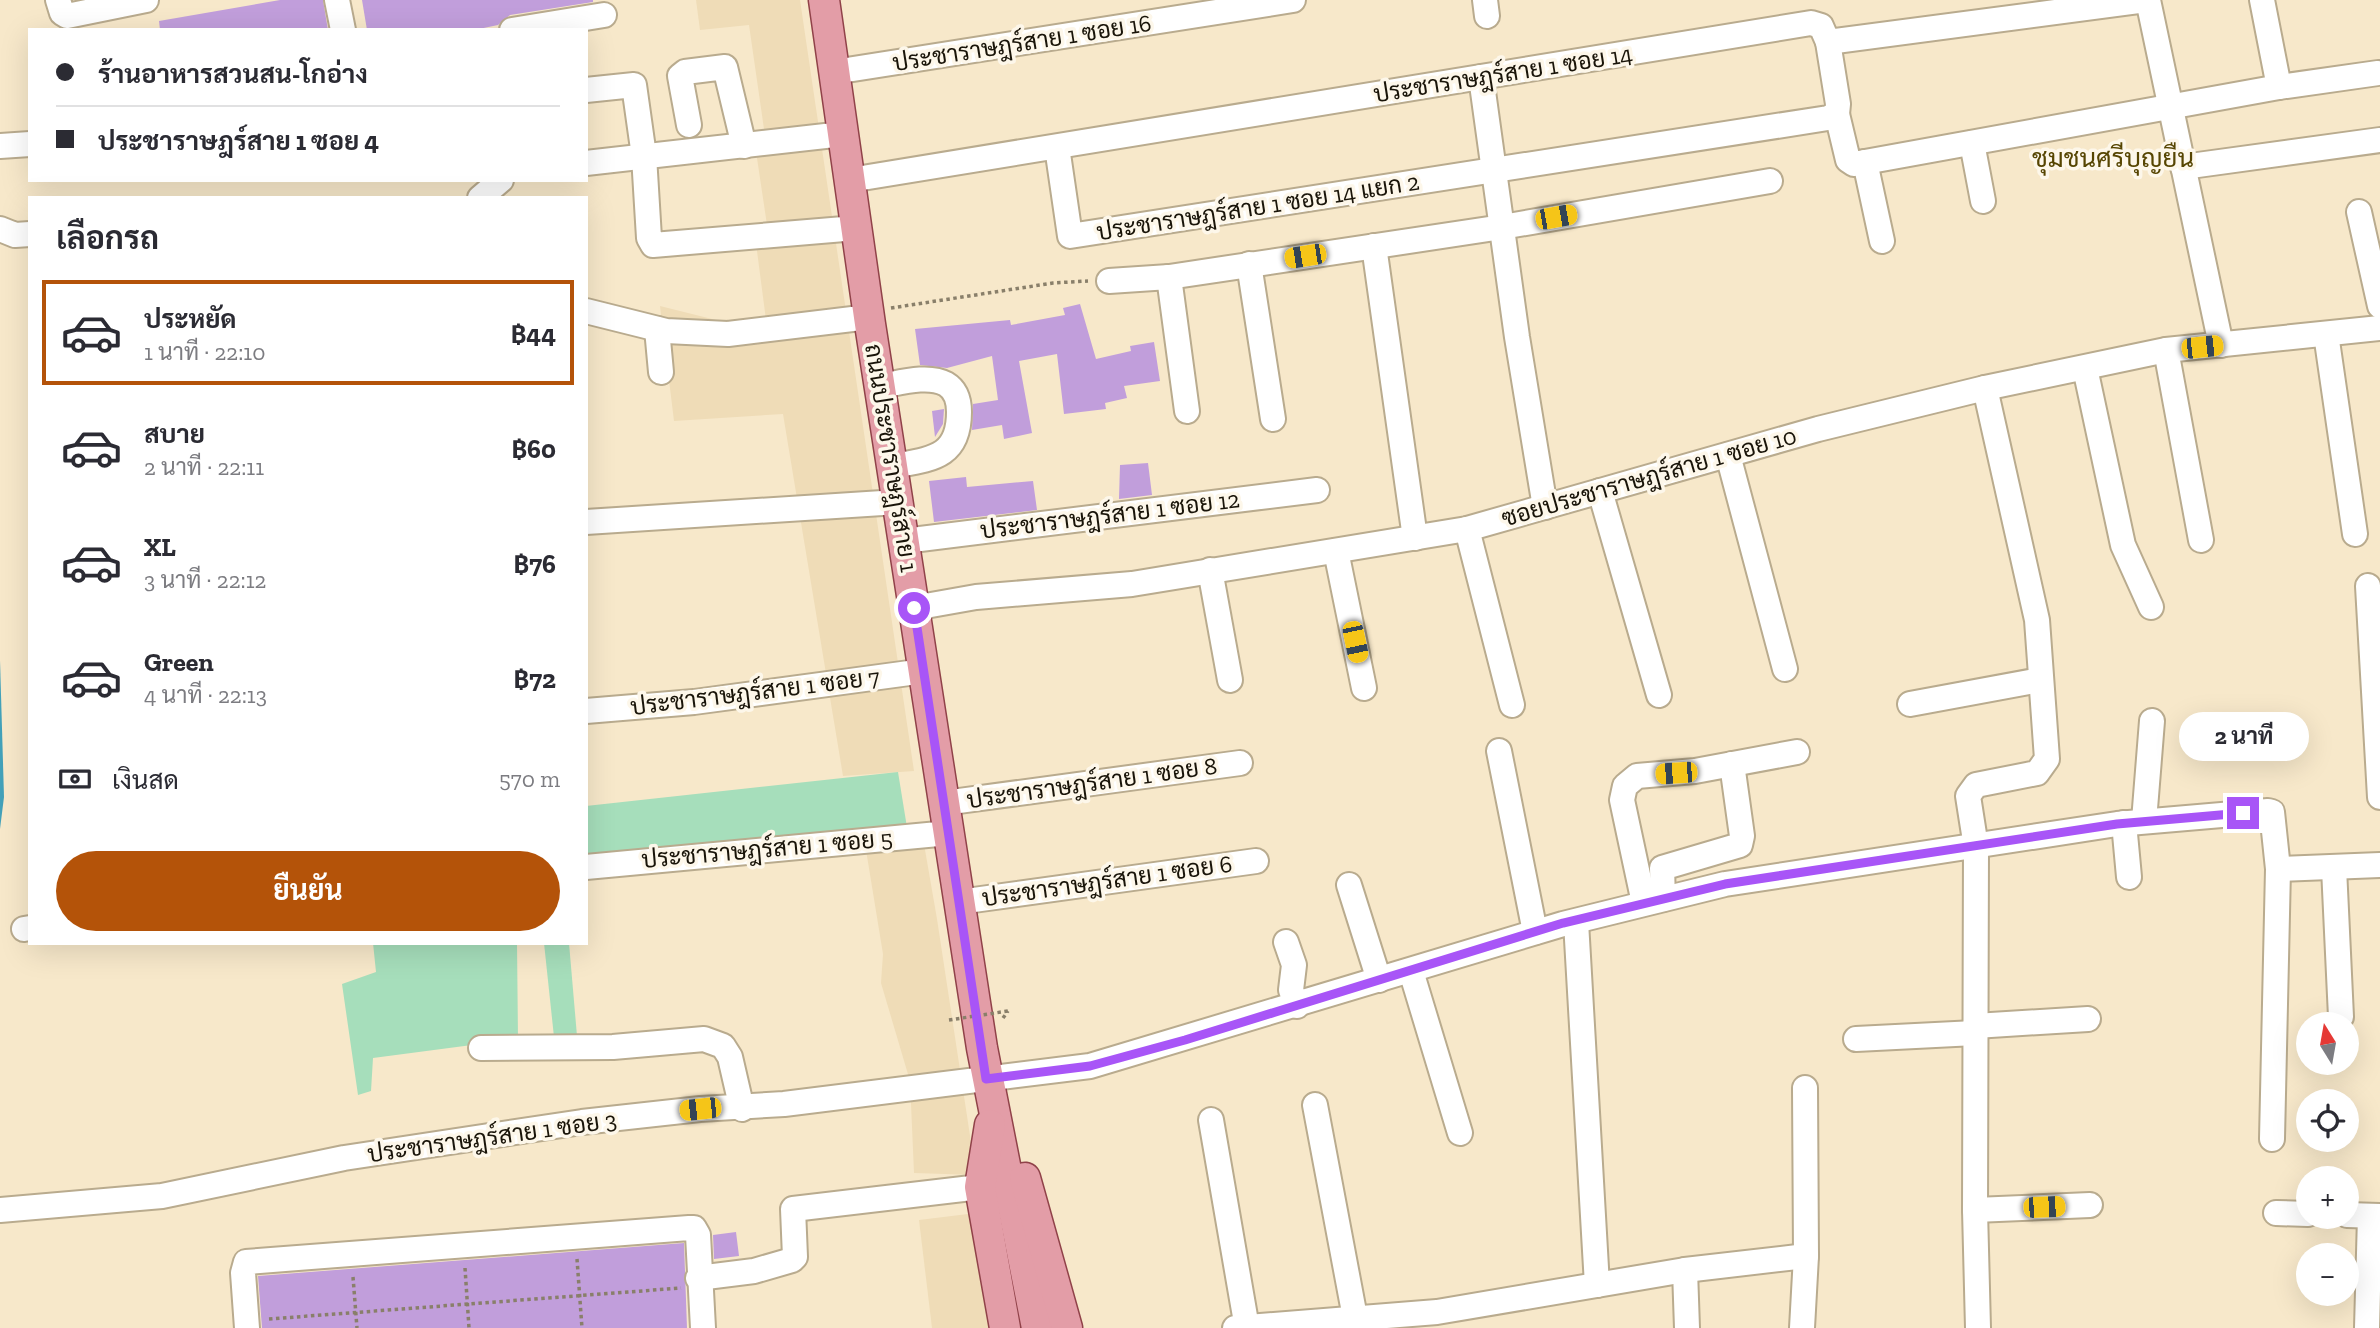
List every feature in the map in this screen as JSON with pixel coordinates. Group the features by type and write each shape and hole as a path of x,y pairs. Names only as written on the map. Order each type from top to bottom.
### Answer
{"main road":[{"name":"ถนนประชาราษฎร์สาย 1","path":"824,0 856,228 986,1079 1037,1328"},
{"path":"993,1115 985,1145 980,1187 1005,1328"},
{"path":"993,1115 1023,1171 1067,1328"}],"street":[{"path":"58,0 62,13 67,16 146,0"},
{"path":"337,0 343,28"},
{"name":"ประชาราษฎร์สาย 1 ซอย 16","path":"834,72 1293,0"},
{"path":"2221,345 2171,108 2147,0 1828,43 1838,104 1837,114 1848,160 1854,164 2171,108 2279,87 2378,74"},
{"path":"2262,0 2279,87"},
{"path":"524,28 604,15"},
{"name":"ประชาราษฎร์สาย 1 ซอย 14","path":"850,180 1811,23 1821,26 1828,43"},
{"path":"689,125 680,76 685,72 725,67 744,146"},
{"path":"1481,77 1545,507"},
{"path":"588,90 634,85 644,156 649,238 653,245 856,228"},
{"path":"1494,170 1828,118 1837,114"},
{"path":"588,163 843,134"},
{"path":"2183,167 2380,140"},
{"path":"1972,143 1983,201"},
{"path":"0,146 28,144"},
{"name":"ประชาราษฎร์สาย 1 ซอย 14 แยก 2","path":"1056,147 1070,236 1494,170"},
{"path":"1866,162 1882,241"},
{"path":"1110,281 1169,277 1502,227 1770,181"},
{"path":"482,196 499,182"},
{"path":"2359,212 2380,306"},
{"path":"0,229 15,236 28,234"},
{"path":"1374,246 1415,538"},
{"path":"1249,264 1273,419"},
{"path":"1169,277 1186,411"},
{"path":"588,312 657,329 728,334 869,314"},
{"name":"ซอยประชาราษฎร์สาย 1 ซอย 10","path":"914,608 976,597 1132,584 1467,529 1728,455 1985,388 2166,350 2380,328"},
{"path":"657,329 661,372"},
{"path":"2326,334 2355,534"},
{"path":"2166,350 2201,540"},
{"path":"2085,368 2123,545 2151,607"},
{"path":"881,386 922,380 944,382 955,391 959,406 959,432 942,455 892,466"},
{"path":"1978,1328 1975,1210 1976,847 1968,796 1976,785 2037,773 2047,759 2037,620 1985,388"},
{"path":"1728,455 1785,668"},
{"name":"ประชาราษฎร์สาย 1 ซอย 12","path":"904,541 1317,490"},
{"path":"1600,491 1659,695"},
{"path":"588,522 898,502"},
{"path":"1467,529 1512,705"},
{"path":"1336,551 1364,688"},
{"path":"1210,570 1230,680"},
{"path":"2368,586 2380,797"},
{"name":"ประชาราษฎร์สาย 1 ซอย 7","path":"588,711 694,702 924,671"},
{"path":"1910,704 2040,680"},
{"path":"2129,877 2134,822 2152,721"},
{"path":"1499,751 1535,932"},
{"path":"1653,901 1622,800 1625,786 1637,776 1695,771 1797,752"},
{"name":"ประชาราษฎร์สาย 1 ซอย 8","path":"944,803 1240,763"},
{"path":"1653,901 1662,868 1740,845 1742,836 1732,764"},
{"name":"ประชาราษฎร์สาย 1 ซอย 3","path":"0,1210 162,1196 344,1158 582,1122 700,1109 742,1109 1090,1066 1297,1006 1535,932 1725,884 1864,860 1976,847 2134,822 2272,813 2278,869"},
{"name":"ประชาราษฎร์สาย 1 ซอย 5","path":"588,867 948,833"},
{"name":"ประชาราษฎร์สาย 1 ซอย 6","path":"959,902 1256,861"},
{"path":"2272,1139 2278,869 2380,865"},
{"path":"2334,868 2341,1012"},
{"path":"1349,885 1379,980"},
{"path":"1576,922 1597,1284"},
{"path":"1286,942 1294,965 1291,990 1297,1006"},
{"path":"1411,971 1460,1133"},
{"path":"1856,1039 2088,1018"},
{"path":"481,1048 613,1047 704,1040 723,1046 730,1057 742,1109"},
{"path":"1802,1328 1806,1256 1805,1088"},
{"path":"1315,1105 1356,1323"},
{"path":"1211,1120 1243,1327 1356,1323 1685,1270 1806,1256"},
{"path":"699,1282 792,1260 793,1209 980,1187"},
{"path":"1975,1210 2090,1205"},
{"path":"2276,1213 2296,1214"},
{"path":"2366,1216 2367,1328"},
{"path":"247,1325 243,1272 246,1262 694,1228 698,1235 703,1328"},
{"path":"1685,1270 1687,1328"}],"path":[{"path":"869,314 1053,283 1110,281"},
{"path":"949,1020 1008,1010"},
{"path":"575,1236 582,1328"},
{"path":"463,1245 469,1328"},
{"path":"351,1254 357,1328"},
{"path":"247,1325 356,1313 580,1296 699,1282"}],"shaded area":[{"path":"696,0 800,0 914,771 843,776 783,414 674,421 660,306 724,322 766,320 754,228 767,225 754,138 765,136 749,25 700,30"},
{"path":"924,844 976,1175 914,1173 910,1081 881,983 883,954 866,850"},
{"path":"976,1213 1000,1328 932,1328 919,1220"}],"green space":[{"path":"898,772 910,846 588,875 588,806"},
{"path":"373,945 517,945 518,1039 373,1058 371,1091 358,1095 342,984 376,972"},
{"path":"544,945 569,945 577,1036 554,1037"}],"water":[{"path":"0,660 4,797 0,829"}],"building":[{"path":"280,0 323,0 328,28 160,28 159,21"},
{"path":"362,0 593,0 510,15 498,25 484,28 367,28"},
{"path":"1080,304 1096,359 1131,351 1130,346 1154,342 1160,381 1124,386 1127,398 1105,403 1106,409 1064,414 1057,354 1019,361 1032,433 1004,439 1002,425 972,430 973,404 998,400 992,356 947,368 920,365 915,329 1010,320 1011,325 1065,315 1063,308"},
{"path":"944,409 943,424 935,437 932,411"},
{"path":"1148,463 1152,495 1119,499 1120,465"},
{"path":"966,477 967,487 1033,481 1037,510 934,522 929,481"},
{"path":"736,1232 739,1256 714,1259 713,1235"},
{"path":"684,1243 687,1328 262,1328 258,1276"}],"district":[{"name":"ชุมชนศรีบุญยืน","path":"2113,158"}],"route":[{"path":"914,608 986,1079 1090,1066 1185,1040 1563,923 1725,884 1864,860 1976,847 2117,824 2243,813"}]}
